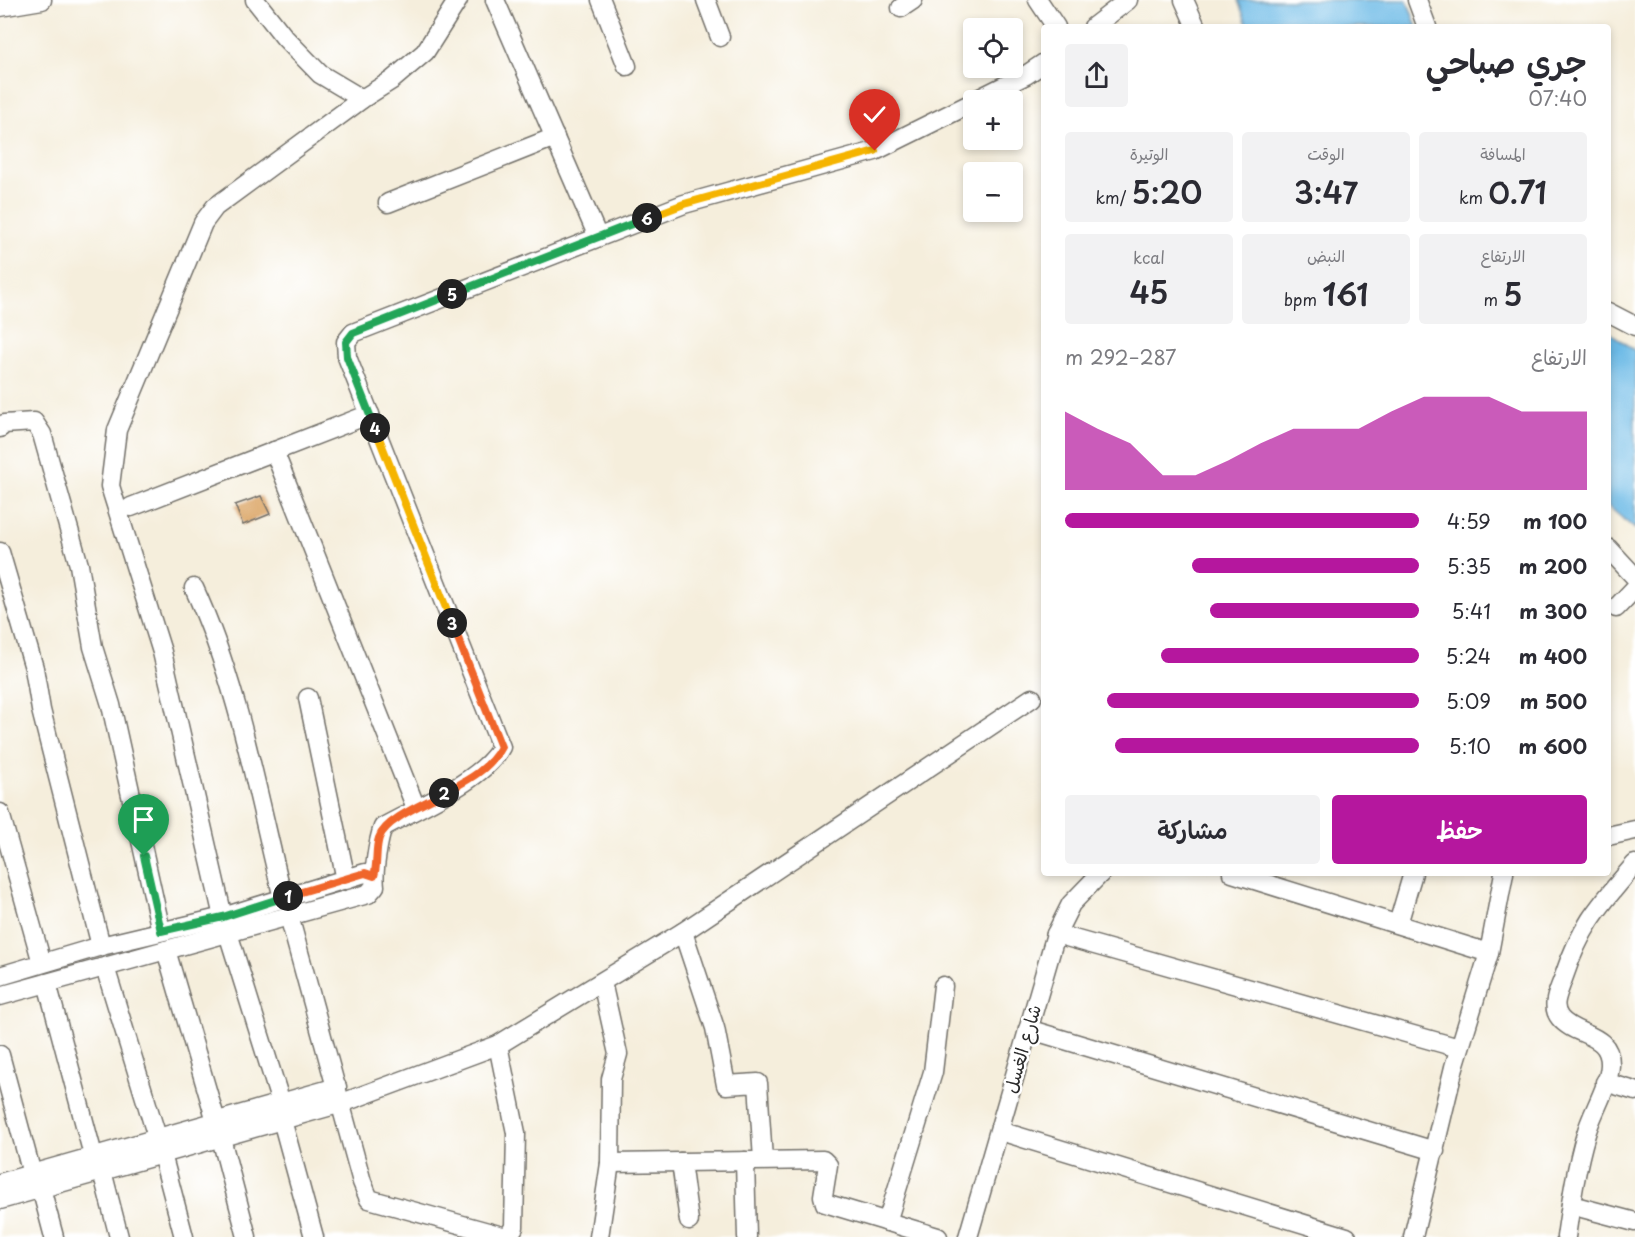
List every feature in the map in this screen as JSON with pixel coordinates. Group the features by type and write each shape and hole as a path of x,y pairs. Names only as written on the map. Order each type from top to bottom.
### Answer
{"street":[{"path":"0,7 42,0"},
{"path":"255,0 285,38 320,74 362,99"},
{"path":"314,1237 281,1112 225,925 162,652 110,486 117,430 203,223 214,207 362,99 392,80 424,52 458,0"},
{"path":"495,0 598,237"},
{"path":"601,0 627,66"},
{"path":"706,0 720,37"},
{"path":"1038,0 1054,24"},
{"path":"1097,24 1128,0"},
{"path":"1184,0 1195,24"},
{"path":"1417,0 1426,24"},
{"path":"997,90 1041,65"},
{"path":"0,976 161,931 289,916 368,894 375,886 378,841 383,827 478,774 496,758 501,747 347,357 346,342 353,333 684,204 875,151 963,107"},
{"path":"388,203 555,137"},
{"path":"1611,314 1635,326"},
{"path":"131,507 370,414"},
{"path":"0,428 4,424 34,422 42,434 79,565 93,647 111,705 161,931"},
{"path":"274,451 416,808"},
{"path":"1611,551 1635,577"},
{"path":"0,552 34,668 40,710 101,946"},
{"path":"194,588 211,625 234,699 283,898"},
{"path":"1616,608 1635,588"},
{"path":"308,698 346,880"},
{"path":"0,1183 36,1181 102,1171 159,1146 340,1095 498,1045 683,932 1032,698"},
{"path":"0,813 42,963"},
{"path":"1611,836 1635,830"},
{"path":"1566,1237 1586,1134 1610,1067 1605,1046 1598,1038 1562,1020 1558,1015 1555,1002 1582,930 1635,864"},
{"path":"0,996 166,950 283,898 365,873 374,876"},
{"name":"شارع الغسل","path":"968,1237 1056,934 1071,904 1098,876"},
{"path":"1242,876 1489,953"},
{"path":"1398,924 1412,876"},
{"path":"1413,1237 1459,1048 1489,953 1503,876"},
{"path":"289,916 340,1095 362,1182 369,1198 507,1237 514,1227 516,1133 498,1045"},
{"path":"683,932 715,1028 726,1085 758,1083 747,1237"},
{"path":"1056,934 1459,1048"},
{"path":"166,950 247,1237"},
{"path":"105,967 184,1237"},
{"path":"599,1237 610,1163 611,1079 618,1054 602,982"},
{"path":"47,983 93,1155"},
{"path":"887,1222 933,1072 944,986"},
{"path":"1028,1029 1435,1151"},
{"path":"0,1055 54,1237"},
{"path":"1605,1082 1635,1091"},
{"path":"1000,1131 1347,1237"},
{"path":"0,1200 93,1155 159,1146"},
{"path":"610,1163 823,1160 828,1165 823,1196 825,1203 938,1237"},
{"path":"681,1162 689,1221"},
{"path":"102,1171 119,1237"},
{"path":"1571,1205 1635,1222"}],"water":[{"path":"1238,0 1407,0 1416,24 1247,24"},
{"path":"1611,333 1635,351 1635,529 1611,509"}],"building":[{"path":"261,496 270,514 243,525 235,505"}],"route":[{"path":"144,856 161,931 223,917 365,873 374,876 378,864 378,841 383,827 478,774 496,758 501,747 347,357 346,342 353,333 684,204 774,181 875,151"}]}
